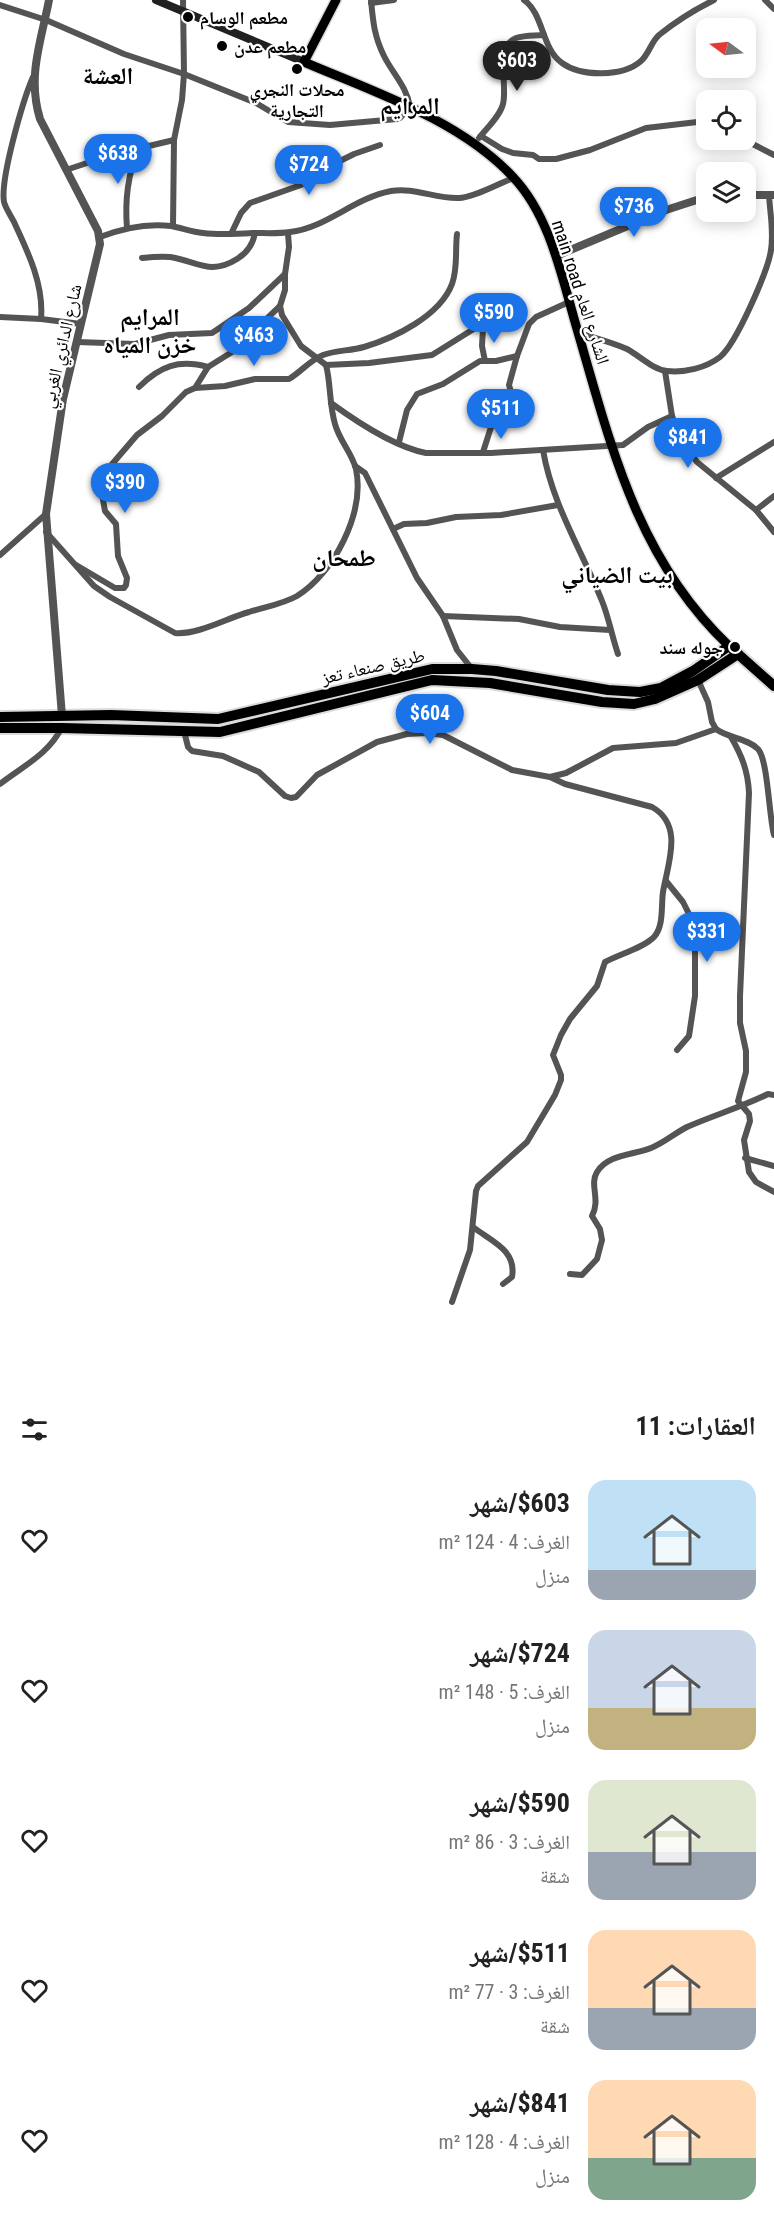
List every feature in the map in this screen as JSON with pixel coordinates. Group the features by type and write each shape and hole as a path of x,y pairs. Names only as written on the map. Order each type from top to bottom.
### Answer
{"highway":[{"path":"729,646 774,686"},
{"name":"طريق صنعاء تعز","path":"0,717 111,715 218,719 432,669 472,669 608,690 640,692 661,688 693,671 729,646"},
{"name":"طريق صنعاء تعز","path":"0,728 220,732 432,680 471,681 602,702 634,704 655,699 698,680 738,654"},
{"path":"471,681 472,669"}],"main road":[{"name":"main road الشارع العام","path":"156,0 410,107 478,140 514,178 534,205 556,256 612,447 637,515 664,566 704,622 729,646"},
{"path":"304,62 336,0"}],"street":[{"path":"0,209 2,180 9,149 23,102 34,77 49,0"},
{"path":"173,226 174,140 182,100 183,0"},
{"path":"0,5 46,20 124,54 256,103 288,122 316,125 360,124 400,118 410,107 409,96 392,72 371,20 371,1 394,0"},
{"path":"524,0 535,12 544,35 562,63 590,72 615,71 636,65 644,58 660,35 714,0"},
{"path":"765,0 774,9"},
{"path":"544,35 520,37 509,44 503,60 503,103 478,140 513,153 533,155 539,159 556,159 590,150 646,128 696,122"},
{"path":"34,77 34,99 40,119 100,237 127,228 173,226 204,233 288,233 316,226 347,209 390,191 407,190 446,198 462,198 514,178"},
{"path":"66,170 111,155 140,150 174,140"},
{"path":"231,234 241,213 250,203 315,180 340,160 380,145"},
{"path":"756,146 774,155"},
{"path":"127,228 131,173 140,150"},
{"path":"579,333 620,346 664,371 692,370 711,363 721,356 740,326 771,262 772,195 756,195"},
{"path":"1,200 38,281 42,304 41,319"},
{"path":"556,256 666,210 696,200"},
{"path":"142,258 172,257 220,268 245,254 255,233"},
{"path":"76,565 115,588 123,588 126,585 127,578 117,550 116,524 104,507 101,489 103,476 137,435 162,416 176,400 195,388 208,367 232,352 280,306 285,290 288,233"},
{"path":"195,388 225,386 269,378 289,379 317,358 332,352 361,348 386,340 433,310 445,298 452,283 456,264 457,234"},
{"name":"شارع الدائري الغربي","path":"62,716 46,514 63,399 99,251 100,237"},
{"path":"77,342 135,344 169,335 212,333 249,308 285,274"},
{"path":"483,452 493,422 513,399 509,385 526,330 533,319 570,302"},
{"path":"280,306 282,315 295,339 306,351 326,365 393,361 432,354 480,324 483,328 482,346 485,361"},
{"path":"0,317 81,324"},
{"path":"399,442 407,411 417,394 443,384 480,361 496,361 517,356"},
{"path":"139,387 153,373 172,366 193,364 208,367"},
{"path":"46,531 82,575 94,586 175,633 186,634 225,619 286,601 312,584 324,572 341,545 356,506 355,466 340,438 331,403 326,365"},
{"path":"664,371 672,416 680,437 697,462 756,510 774,532"},
{"path":"331,403 355,420 426,453 623,446 648,427 672,416"},
{"path":"716,478 774,442"},
{"path":"543,450 546,470 558,505 604,604 618,654"},
{"path":"355,466 365,473 417,579 443,616 451,640 472,669"},
{"path":"756,510 774,496"},
{"path":"393,529 404,524 501,515 558,505"},
{"path":"0,555 46,514"},
{"path":"443,616 519,619 560,627 610,630"},
{"path":"698,680 716,729 758,748 763,758 774,835"},
{"path":"0,784 50,747 62,728 62,716"},
{"path":"550,777 566,773 613,748 676,743 716,729"},
{"path":"184,731 188,747 192,751 223,756 239,762 259,772 285,796 291,798 296,797 317,775 377,742 407,734 427,733 443,735 512,770 550,777 564,784 652,807 663,813 671,834 672,846 659,928 654,938 605,963 597,986 570,1019 561,1035 553,1055 561,1075 555,1095 527,1142 478,1186 473,1209 470,1250 452,1302"},
{"path":"731,737 742,754 748,775 749,793 740,996 740,1023 746,1051 746,1072 738,1101 749,1114 750,1121 744,1140 749,1172 756,1182 774,1192"},
{"path":"666,881 683,902 692,920 695,936 695,996 688,1036 677,1050"},
{"path":"570,1274 582,1275 597,1259 601,1234 592,1216 598,1206 594,1179 598,1170 612,1160 653,1147 687,1128 740,1104 768,1094 774,1095"},
{"path":"745,1158 774,1166"},
{"path":"473,1227 506,1250 512,1259 512,1277 503,1284"}],"place":[{"name":"مطعم الوسام","path":"188,17"},
{"name":"مطعم عدن","path":"222,46"},
{"name":"محلات النجري التجارية","path":"297,69"},
{"name":"جوله سند","path":"735,647"}],"district":[{"name":"العشة","path":"108,76"},
{"name":"المرايم","path":"410,106"},
{"name":"المرايم خزن المياه","path":"150,331"},
{"name":"طمحان","path":"344,558"},
{"name":"بيت الضياني","path":"617,575"}]}
